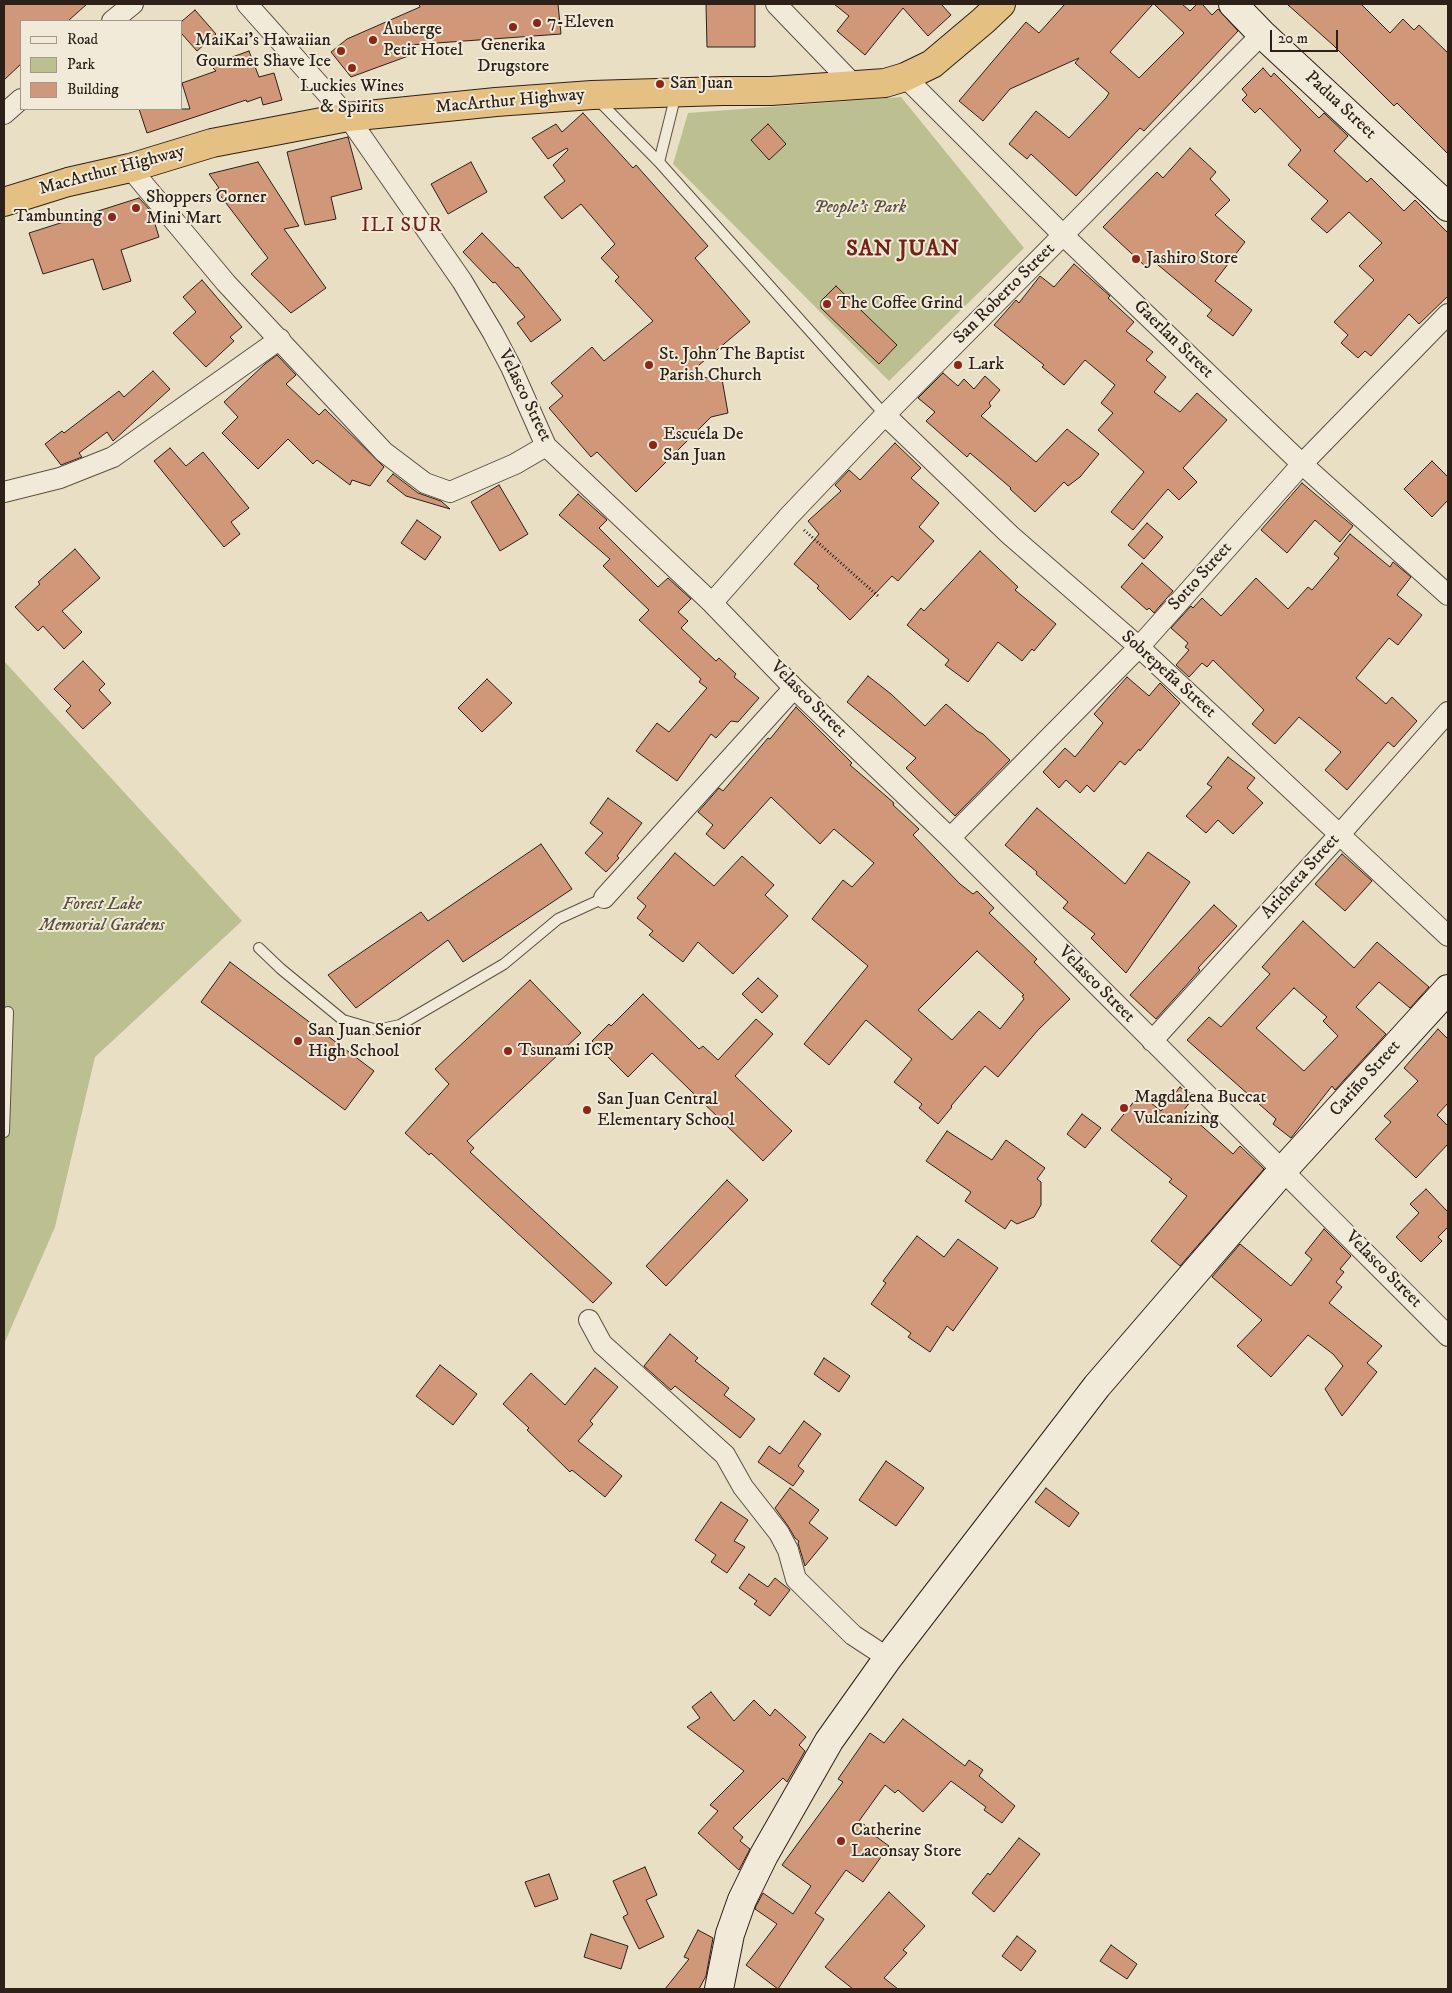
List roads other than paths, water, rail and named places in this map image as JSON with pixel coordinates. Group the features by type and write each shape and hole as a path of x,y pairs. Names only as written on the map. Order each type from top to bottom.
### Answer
{"highway":[{"name":"MacArthur Highway","path":"4,202 68,182 130,168 212,144 348,117 496,102 592,95 723,90 772,91 885,83 905,77 932,64 984,21 1001,4"}],"street":[{"path":"113,20 133,4"},
{"name":"Velasco Street","path":"247,4 348,117 462,281 511,368 546,446 712,603 794,688 950,838 1448,1336"},
{"path":"776,4 854,85"},
{"name":"Padua Street","path":"1233,4 1262,34 1448,206"},
{"name":"San Roberto Street","path":"712,603 789,516 885,415 1262,34"},
{"name":"Gaerlan Street","path":"905,77 1063,235 1302,464 1448,595"},
{"path":"4,114 20,100"},
{"path":"130,168 226,282 384,452 425,483 450,492 515,464 546,446"},
{"name":"Sotto Street","path":"950,838 1139,648 1302,464 1448,314"},
{"path":"4,492 60,478 113,457 280,339"},
{"name":"Sobrepeña Street","path":"885,415 1010,535 1139,648 1448,936"},
{"path":"604,898 794,688"},
{"name":"Aricheta Street","path":"1152,1041 1448,712"},
{"name":"Cariño Street","path":"720,1989 730,1934 742,1900 764,1855 829,1741 888,1658 1097,1386 1284,1170 1448,989"},
{"path":"589,1320 602,1344 725,1456 744,1487 779,1533 788,1550 796,1578 853,1635 888,1658"}],"lane":[{"path":"659,162 676,93"},
{"path":"592,95 659,162 885,415"},
{"path":"259,948 281,970 343,1020 377,1030 400,1025 408,1021 504,964 558,919 604,898"},
{"path":"4,1132 8,1012"}],"place":[{"name":"7-Eleven","path":"537,23"},
{"name":"Generika Drugstore","path":"513,27"},
{"name":"Auberge Petit Hotel","path":"373,40"},
{"name":"MaiKai's Hawaiian Gourmet Shave Ice","path":"341,51"},
{"name":"Luckies Wines & Spirits","path":"352,68"},
{"name":"San Juan","path":"660,84"},
{"name":"Shoppers Corner Mini Mart","path":"136,208"},
{"name":"Tambunting","path":"112,217"},
{"name":"Jashiro Store","path":"1136,259"},
{"name":"The Coffee Grind","path":"827,304"},
{"name":"St. John The Baptist Parish Church","path":"649,365"},
{"name":"Lark","path":"958,365"},
{"name":"Escuela De San Juan","path":"653,445"},
{"name":"San Juan Senior High School","path":"298,1041"},
{"name":"Tsunami ICP","path":"508,1051"},
{"name":"Magdalena Buccat Vulcanizing","path":"1124,1108"},
{"name":"San Juan Central Elementary School","path":"587,1110"},
{"name":"Catherine Laconsay Store","path":"841,1841"}],"district":[{"name":"ILI SUR","path":"402,227"},
{"name":"SAN JUAN","path":"903,250"}],"park label":[{"name":"People's Park","path":"860,208"},
{"name":"Forest Lake Memorial Gardens","path":"102,915"}]}
